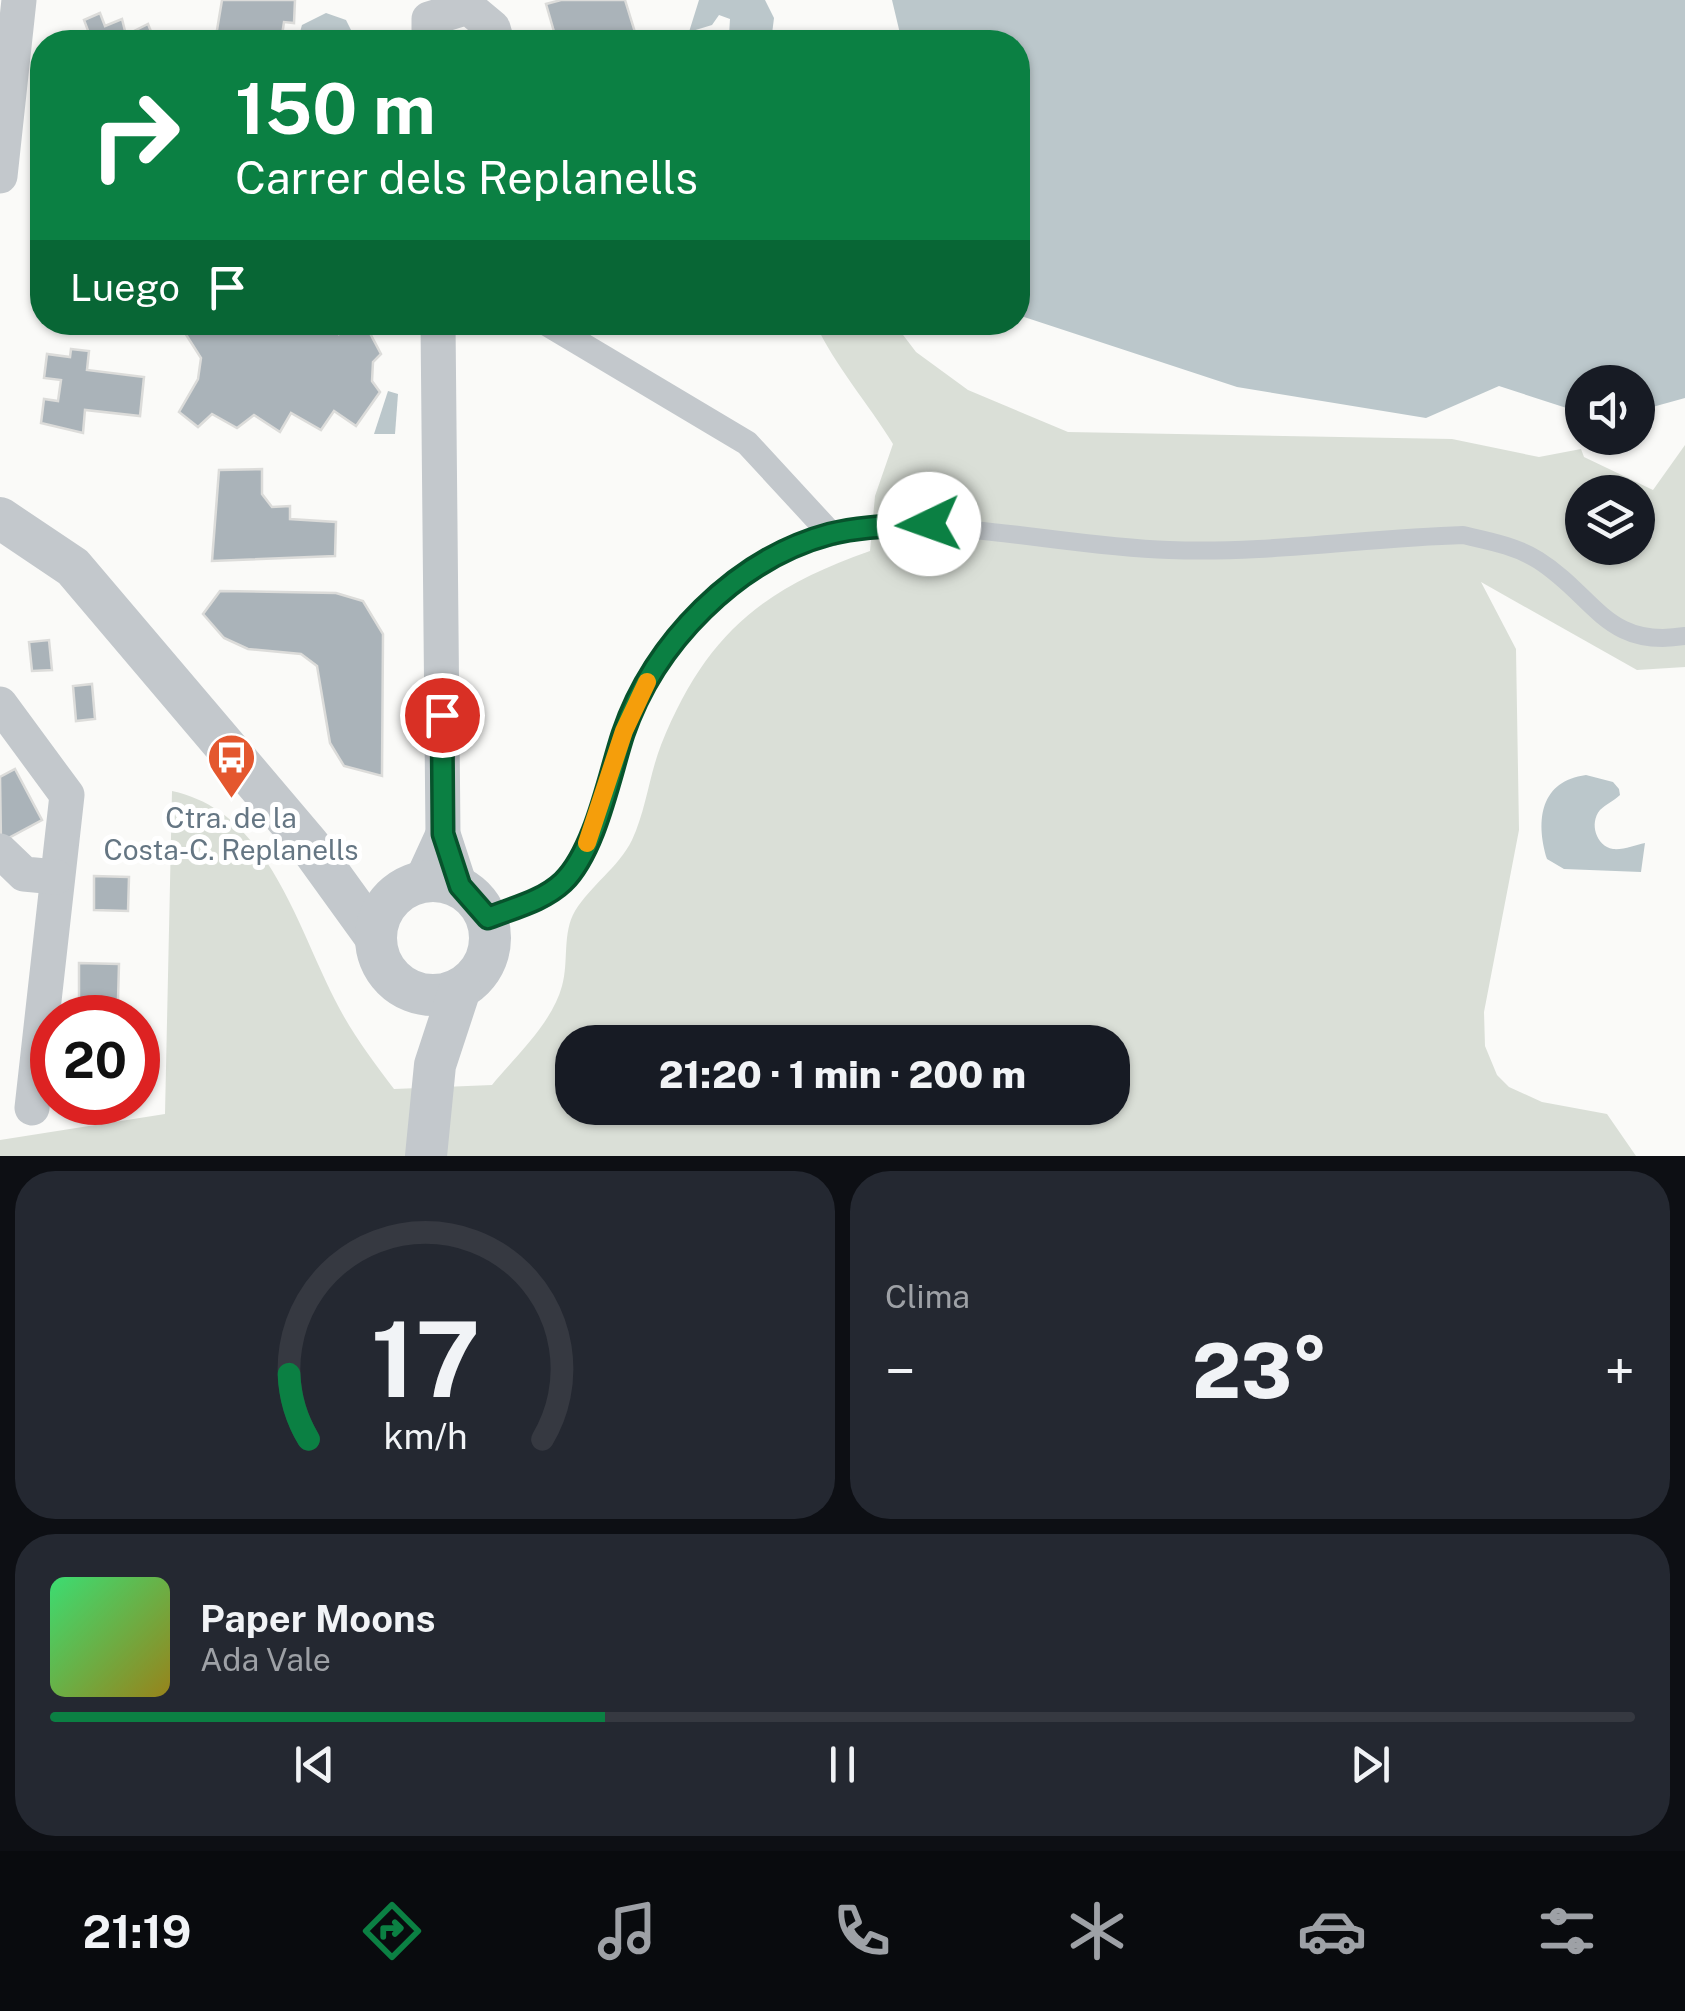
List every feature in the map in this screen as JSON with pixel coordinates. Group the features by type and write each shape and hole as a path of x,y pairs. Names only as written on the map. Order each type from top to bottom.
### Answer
{"street":[{"path":"0,176 20,0"},
{"path":"429,30 429,19 468,7 494,30"},
{"path":"374,934 385,905 428,885 443,834 438,335"},
{"path":"566,335 747,443 831,534"},
{"path":"0,518 72,567 309,845 374,934 381,963 404,988 434,1065"},
{"path":"0,704 67,795 44,995"},
{"path":"309,845 363,878 428,885 488,918 490,946 481,970 460,989 434,996 404,988"},
{"path":"0,852 24,874 56,877"},
{"path":"426,1156 434,1065 460,989"}],"lane":[{"path":"488,918 547,895 566,879 590,836 639,696 666,651 704,608 788,549 831,534 929,524 1104,545 1229,551 1463,536 1500,544 1538,560 1627,634 1656,641 1685,636"}],"shaded area":[{"path":"699,0 765,0 774,18 772,30 729,30 730,19 719,15 712,25 690,30"},
{"path":"892,0 1685,0 1685,398 1655,406 1655,365 1565,365 1565,407 1499,386 1426,418 1237,387 1030,319 1030,30 899,30"},
{"path":"326,13 346,20 351,30 301,30 302,25"},
{"path":"821,335 903,335 916,352 968,390 1068,432 1452,439 1539,457 1565,452 1583,455 1622,475 1565,475 1565,565 1655,565 1655,487 1685,445 1685,667 1637,670 1481,582 1516,649 1519,830 1484,1012 1485,1046 1497,1075 1509,1087 1542,1102 1607,1114 1636,1156 0,1156 0,1140 95,1125 160,1125 160,1115 165,1114 172,791 205,803 232,821 255,846 291,906 341,1012 394,1089 492,1085 532,1038 557,1000 571,920 632,840 661,745 697,674 741,621 768,600 798,582 870,551 875,496 893,444"},
{"path":"388,391 398,394 395,434 374,434"},
{"path":"1586,775 1613,782 1619,789 1620,795 1597,815 1596,833 1602,843 1613,849 1645,843 1641,872 1564,869 1547,859 1542,830 1545,804 1559,785"}],"building":[{"path":"222,0 295,0 294,23 284,22 283,30 217,30"},
{"path":"561,0 625,0 634,30 554,30 546,4"},
{"path":"100,13 105,26 122,19 125,30 88,30 84,20"},
{"path":"186,335 371,335 381,354 373,362 372,381 380,392 356,426 334,411 321,430 291,413 280,432 254,415 237,428 212,414 198,427 179,412 198,379 201,358"},
{"path":"71,349 89,351 87,370 144,377 140,416 85,410 83,433 41,423 44,399 58,401 61,380 44,378 47,354 70,357"},
{"path":"262,469 262,494 272,507 290,506 290,519 336,522 335,556 212,561 219,470"},
{"path":"220,591 336,593 363,601 383,634 382,776 344,766 330,743 317,666 301,654 248,649 224,638 203,614"},
{"path":"49,640 52,670 32,671 29,642"},
{"path":"92,684 95,719 76,721 73,686"},
{"path":"15,769 42,820 1,842 0,777"},
{"path":"94,876 129,877 128,911 94,910"},
{"path":"79,963 119,964 118,995 79,995"}],"slow traffic":[{"path":"587,843 624,731 647,682"}],"place":[{"name":"Ctra. de la Costa-C. Replanells","path":"231,800"}],"route":[{"path":"442,715 443,834 460,886 488,918 547,895 566,879 590,836 639,696 666,651 704,608 788,549 831,534 929,524"}]}
